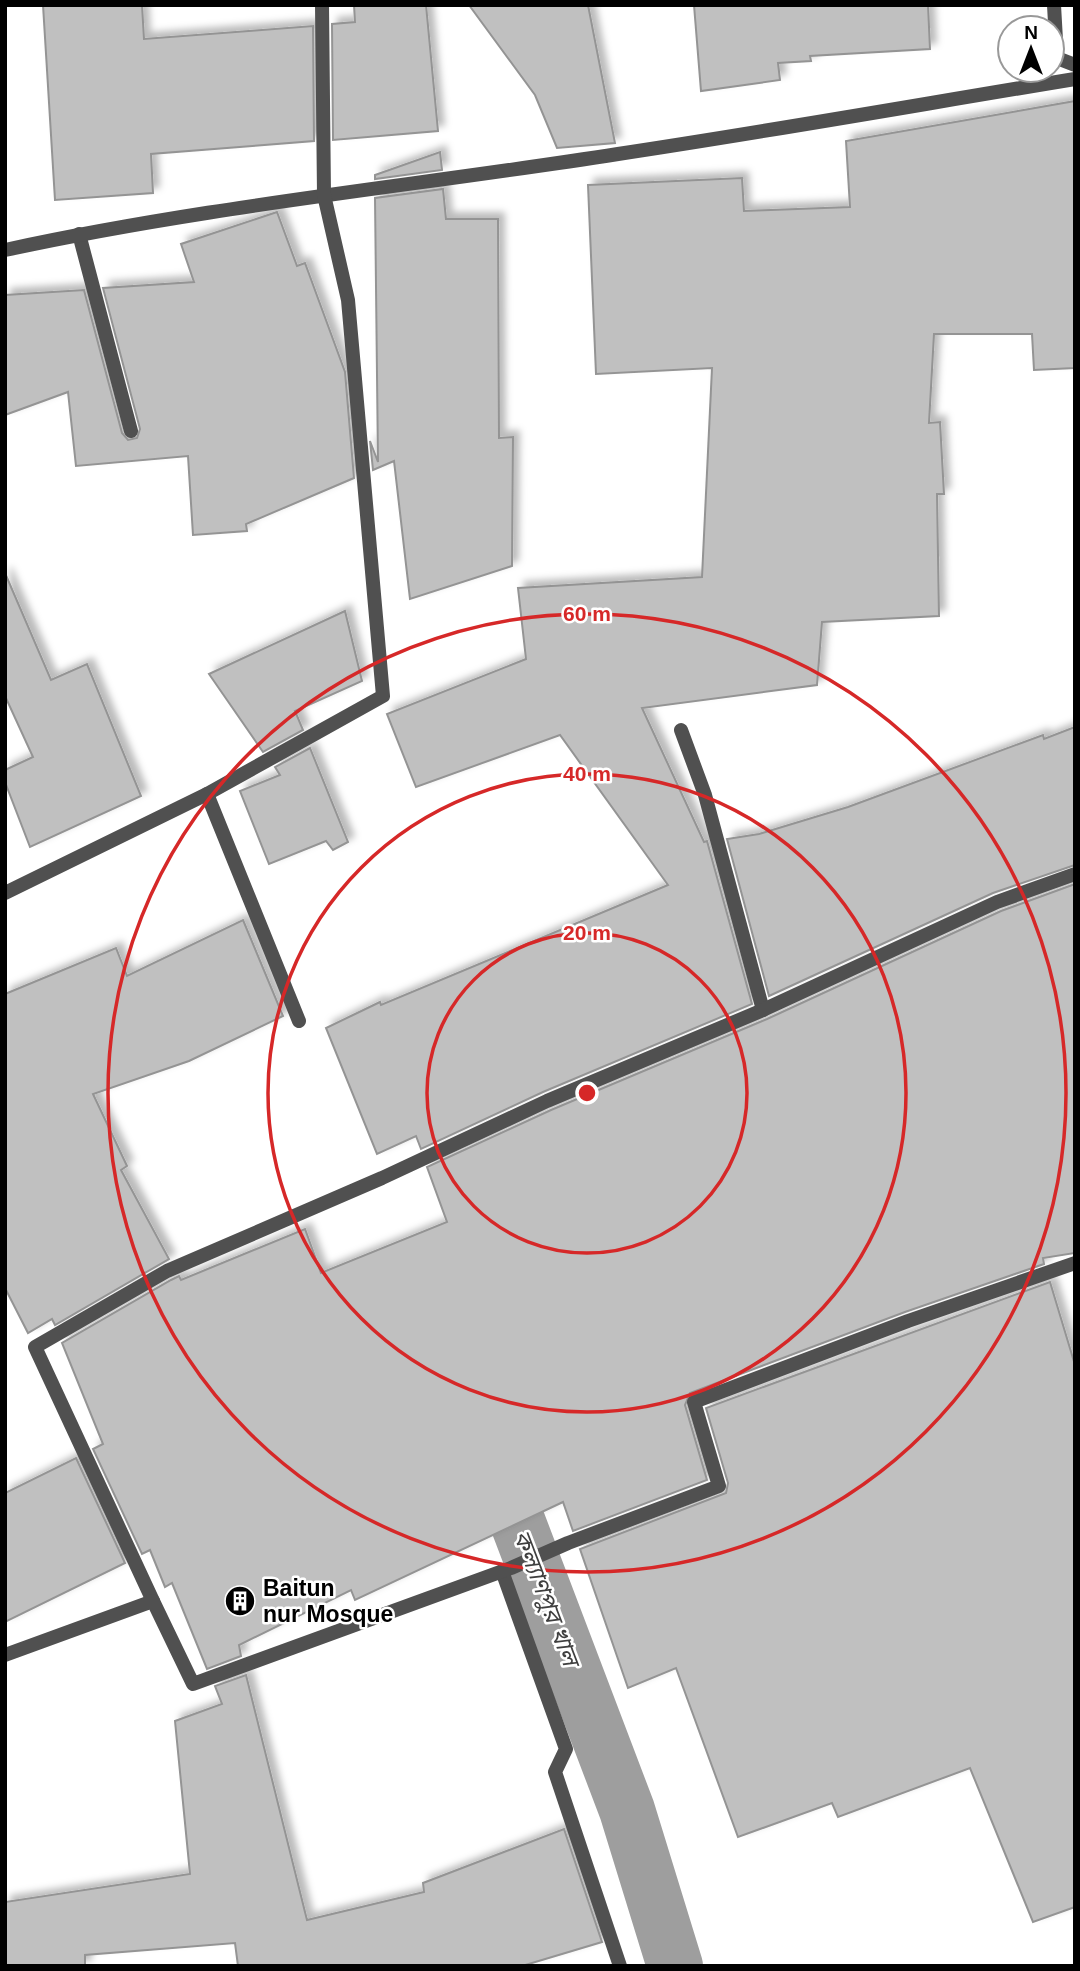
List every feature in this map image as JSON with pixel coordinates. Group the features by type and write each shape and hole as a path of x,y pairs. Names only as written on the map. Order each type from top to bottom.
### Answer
{"street":[{"path":"5,893 207,794 383,696 348,300 324,195 322,5"},
{"path":"1054,5 1057,58 1075,65"},
{"path":"5,250 79,234 324,195 618,155 1075,79"},
{"path":"79,234 131,431"},
{"path":"681,730 705,795 763,1010"},
{"path":"207,794 299,1021"},
{"path":"1075,874 997,902 763,1010 547,1101 382,1178 167,1271 35,1347 193,1684 507,1570 568,1543 719,1486 694,1402 908,1321 1075,1263"},
{"path":"507,1570 566,1749 555,1772 620,1966"},
{"path":"5,1655 153,1601"}],"building":[{"path":"43,5 142,5 144,39 313,26 314,141 151,154 153,193 55,200"},
{"path":"354,5 426,5 438,131 333,140 332,24 355,22"},
{"path":"469,5 588,5 615,143 557,148 535,95"},
{"path":"694,5 928,5 930,49 810,56 811,61 778,63 780,80 701,91"},
{"path":"1075,101 1075,368 1034,370 1032,334 934,334 929,423 940,422 944,494 937,494 939,616 822,622 817,685 642,708 704,842 707,841 752,1004 543,1092 421,1149 416,1136 377,1154 326,1028 380,1002 381,1005 668,885 560,735 416,787 387,714 526,659 518,588 702,577 712,368 596,374 588,185 742,178 744,211 850,207 846,141"},
{"path":"440,152 442,170 375,179 375,175"},
{"path":"443,189 446,219 498,219 499,438 513,437 512,566 410,599 394,461 373,470 370,441 378,462 375,198"},
{"path":"277,212 297,266 305,263 345,372 354,478 246,524 247,531 193,535 188,456 76,466 68,392 5,415 5,295 84,290 122,433 128,440 137,438 140,429 103,288 194,282 181,244"},
{"path":"5,573 51,680 87,664 141,796 30,847 5,782 5,770 33,757 5,696"},
{"path":"345,611 362,681 295,711 303,730 263,752 209,674"},
{"path":"1075,727 1075,865 993,893 769,996 727,839 759,834 848,807 1043,735 1044,739"},
{"path":"310,748 348,842 333,850 326,841 269,864 240,791 280,775 275,767"},
{"path":"1075,884 1075,1253 1043,1258 1044,1264 905,1312 690,1393 685,1405 707,1480 573,1531 563,1502 355,1600 351,1590 239,1645 241,1656 207,1669 172,1583 165,1587 150,1550 142,1554 93,1449 103,1444 62,1343 179,1276 181,1280 305,1229 321,1273 447,1222 427,1167 551,1110 767,1019 1001,911"},
{"path":"243,920 283,1016 189,1061 93,1094 127,1166 121,1170 169,1259 55,1325 52,1319 28,1333 5,1288 5,994 116,948 127,976"},
{"path":"1050,1282 1075,1365 1075,1907 1033,1922 970,1768 838,1817 832,1803 738,1837 676,1668 628,1688 580,1549 726,1493 728,1483 706,1408"},
{"path":"76,1458 125,1563 5,1622 5,1493"},
{"path":"246,1675 307,1920 424,1892 423,1883 564,1829 602,1942 522,1966 238,1966 235,1943 85,1955 85,1966 5,1966 5,1902 190,1874 175,1721 222,1704 215,1686"}],"waterway":[{"name":"কল্যাণপুর খাল","path":"491,1452 627,1810 675,1966"}],"place":[{"name":"Baitun nur Mosque","path":"240,1601"}]}
